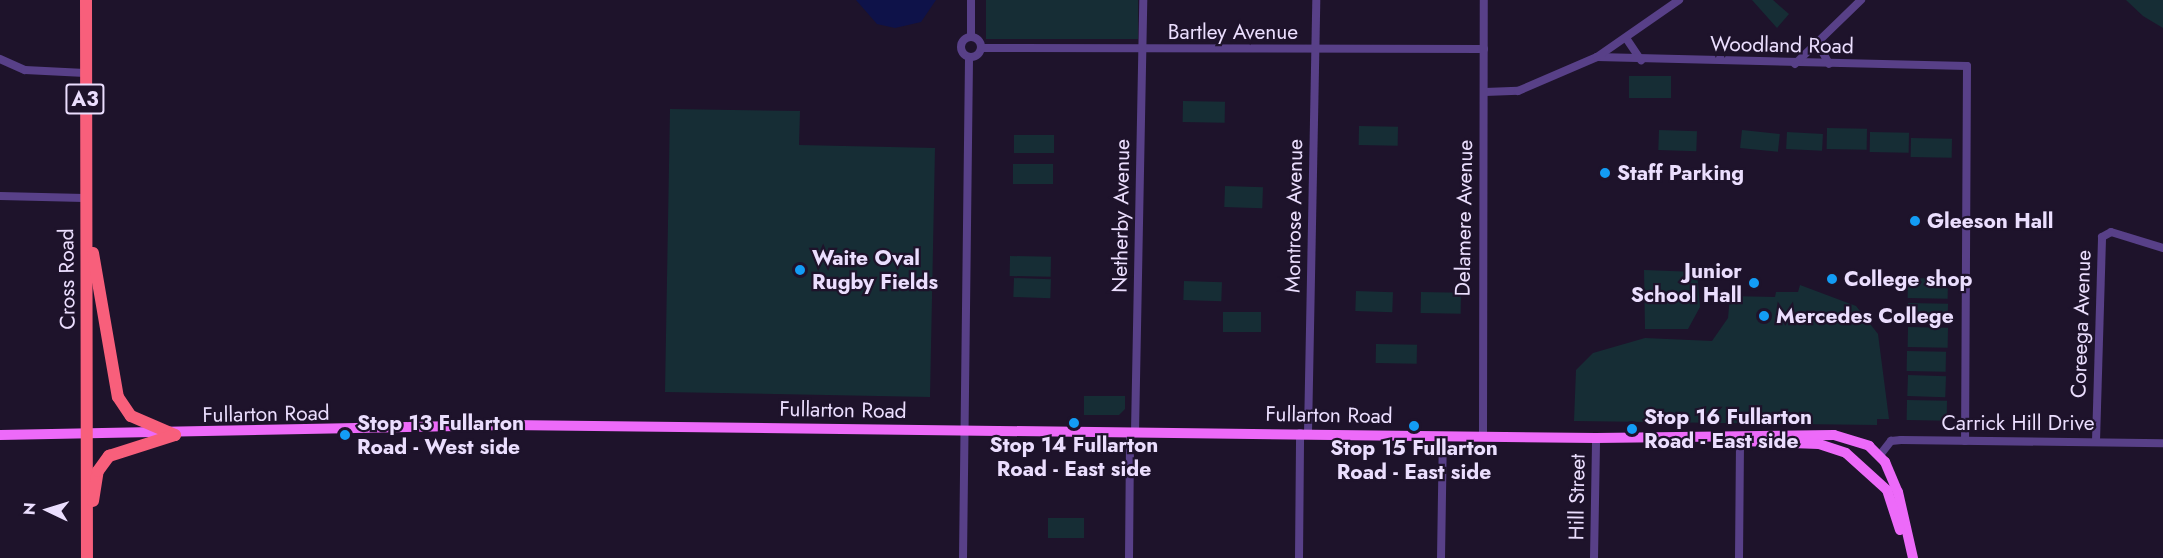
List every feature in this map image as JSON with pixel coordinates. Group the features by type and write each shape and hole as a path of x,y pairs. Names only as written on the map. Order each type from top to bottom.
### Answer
{"highway":[{"name":"Cross Road","path":"86,0 84,198 86,221 87,558"},
{"path":"86,221 118,397 131,416 175,435"},
{"path":"87,558 94,484 102,462 121,450 175,435"}],"main road":[{"name":"Fullarton Road","path":"0,435 175,435 509,425 1596,438 1834,435 1853,438 1880,455"},
{"name":"Fullarton Road","path":"1685,437 1740,442 1819,444 1846,453"},
{"path":"1846,453 1880,455"},
{"path":"1846,453 1887,490"},
{"path":"1880,455 1906,558"},
{"path":"1880,455 1898,492 1913,558"}],"street":[{"path":"963,558 969,58 960,46 970,37 971,0"},
{"name":"Netherby Avenue","path":"1130,558 1143,0"},
{"name":"Montrose Avenue","path":"1299,558 1316,0"},
{"name":"Delamere Avenue","path":"1483,437 1484,0"},
{"path":"1485,92 1518,91 1597,57 1678,0"},
{"path":"1795,64 1861,0"},
{"path":"969,58 981,48 970,37"},
{"path":"1626,38 1641,60"},
{"path":"1817,42 1829,64"},
{"name":"Bartley Avenue","path":"981,48 1142,51 1484,49"},
{"name":"Woodland Road","path":"1597,57 1795,64 1967,66 1965,441"},
{"path":"0,59 25,70 85,73"},
{"path":"0,196 84,198"},
{"name":"Coreega Avenue","path":"2096,441 2102,237 2111,232 2163,248"},
{"path":"1441,558 1443,436"},
{"name":"Hill Street","path":"1594,558 1596,438"},
{"name":"Carrick Hill Drive","path":"1880,455 1894,440 2163,442"},
{"path":"1740,442 1740,558"}],"shaded area":[{"path":"856,0 936,0 921,22 895,28 877,24"},
{"path":"986,0 1138,0 1138,39 986,39"},
{"path":"1752,0 1773,0 1789,14 1777,28"},
{"path":"2126,0 2163,0 2163,28 2143,16"},
{"path":"1629,76 1671,76 1671,98 1629,98"},
{"path":"1183,101 1225,102 1225,123 1183,122"},
{"name":"Waite Oval Rugby Fields","path":"670,109 800,111 799,145 935,148 930,397 665,392"},
{"path":"1359,126 1398,127 1398,146 1359,145"},
{"path":"1827,128 1867,129 1867,150 1827,149"},
{"path":"1659,130 1697,131 1696,151 1658,150"},
{"path":"1742,130 1780,134 1778,152 1740,148"},
{"path":"1787,132 1823,134 1822,151 1786,149"},
{"path":"1870,132 1909,133 1909,153 1870,152"},
{"path":"1014,135 1054,135 1054,153 1014,153"},
{"path":"1911,138 1952,139 1952,158 1911,157"},
{"path":"1013,164 1053,164 1053,184 1013,184"},
{"path":"1225,186 1263,187 1262,208 1224,207"},
{"path":"1010,256 1051,257 1051,277 1010,276"},
{"path":"1644,270 1697,272 1700,307 1688,329 1645,329"},
{"path":"1014,278 1051,279 1050,298 1013,297"},
{"path":"1908,278 1948,279 1948,299 1908,298"},
{"path":"1184,281 1222,282 1221,301 1183,300"},
{"path":"1800,285 1856,306 1878,334 1889,419 1877,419 1877,425 1574,421 1576,370 1593,353 1645,338 1712,341 1728,318 1730,296 1775,297 1776,292 1798,292"},
{"path":"1356,291 1393,292 1392,312 1355,311"},
{"path":"1421,292 1461,293 1461,314 1421,313"},
{"path":"1908,303 1948,304 1948,323 1908,322"},
{"path":"1223,312 1261,312 1261,332 1223,332"},
{"path":"1908,327 1948,328 1948,348 1908,347"},
{"path":"1376,344 1417,345 1417,364 1376,363"},
{"path":"1907,351 1946,352 1946,372 1907,371"},
{"path":"1908,375 1946,376 1945,397 1907,396"},
{"path":"1084,396 1125,396 1125,409 1119,415 1084,415"},
{"path":"1907,400 1947,401 1947,421 1907,420"},
{"path":"1048,518 1084,518 1084,538 1048,538"}],"place":[{"name":"Staff Parking","path":"1605,173"},
{"name":"Gleeson Hall","path":"1915,221"},
{"name":"Waite Oval Rugby Fields","path":"800,270"},
{"name":"College shop","path":"1832,279"},
{"name":"Junior School Hall","path":"1754,283"},
{"name":"Mercedes College","path":"1764,316"},
{"name":"Stop 14 Fullarton Road - East side","path":"1074,423"},
{"name":"Stop 15 Fullarton Road - East side","path":"1414,426"},
{"name":"Stop 16 Fullarton Road - East side","path":"1632,429"},
{"name":"Stop 13 Fullarton Road - West side","path":"345,435"}]}
